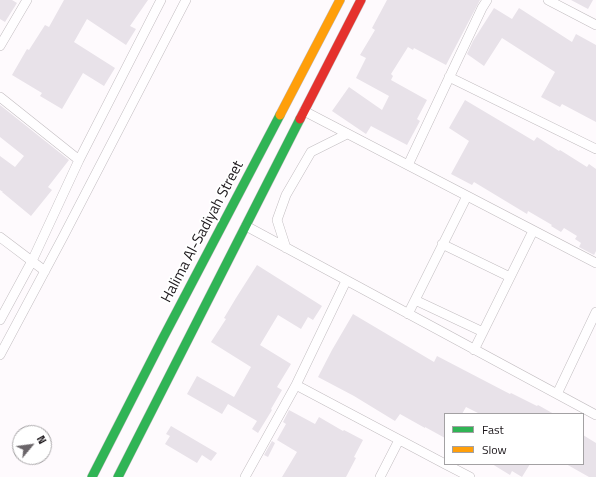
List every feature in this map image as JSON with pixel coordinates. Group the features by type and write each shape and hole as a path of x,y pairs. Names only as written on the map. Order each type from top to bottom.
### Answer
{"street":[{"path":"0,46 27,0"},
{"path":"0,320 32,261 79,160 161,0"},
{"path":"0,355 186,0"},
{"name":"Halima Al-Sadiyah Street","path":"92,477 340,0"},
{"path":"118,477 361,0"},
{"path":"408,165 487,0"},
{"path":"548,0 596,24"},
{"path":"449,77 596,149"},
{"path":"0,97 79,160"},
{"path":"304,111 596,264"},
{"path":"286,248 277,220 286,195 311,152 347,134"},
{"path":"408,314 467,196"},
{"path":"246,226 596,415"},
{"path":"474,350 533,231"},
{"path":"0,237 45,271"},
{"path":"442,244 510,277"},
{"path":"245,477 296,385 346,281"},
{"path":"415,300 483,332"},
{"path":"556,394 596,312"},
{"path":"296,385 444,463"},
{"path":"380,477 399,440"},
{"path":"447,465 470,477"}],"building":[{"path":"0,0 12,0 17,3 5,22 0,19"},
{"path":"64,0 148,0 130,26 136,29 126,45 87,19 74,42 115,68 104,86 83,73 62,109 40,96 42,93 12,75 27,49 29,50 45,25 49,27"},
{"path":"387,0 480,0 446,65 414,48 413,50 408,47 391,74 393,76 391,80 427,100 417,119 420,121 407,145 371,126 366,134 332,111 349,87 382,110 389,96 356,78 366,58 360,55 375,30 372,28"},
{"path":"571,0 593,0 588,9"},
{"path":"494,8 512,19 519,8 572,42 576,34 596,45 596,122 562,104 560,107 541,97 555,72 502,38 484,66 467,54 473,41"},
{"path":"465,100 534,141 537,137 587,167 589,164 596,169 596,251 594,255 579,247 581,243 575,239 577,236 564,228 561,232 528,211 527,214 474,182 472,185 451,174 469,141 449,128"},
{"path":"0,105 69,160 48,187 52,190 31,216 0,190 0,156 15,167 24,156 0,137"},
{"path":"257,265 322,306 313,320 308,317 301,329 278,315 260,345 291,364 277,387 282,390 258,433 252,429 257,421 228,404 222,414 187,394 197,376 234,397 251,367 211,342"},
{"path":"353,314 434,362 437,356 510,394 511,393 537,406 538,405 552,413 478,413 466,407 463,413 444,413 444,437 400,414 395,421 354,396 318,377"},
{"path":"289,410 315,424 319,417 343,431 344,430 363,440 346,477 282,477 297,452 277,440 286,424 283,422"},
{"path":"171,426 217,453 211,461 202,455 197,463 165,444 170,436 166,434"},
{"path":"584,436 596,443 596,477 589,477 568,465 584,465"},
{"path":"272,441 275,443 268,457 264,455"},
{"path":"494,465 529,465 522,477 512,471 510,475"}],"traffic: fast":[{"path":"92,477 280,115"},
{"path":"118,477 300,119"}],"traffic: slow":[{"path":"280,115 340,0"}],"traffic: jam":[{"path":"300,119 361,0"}]}
